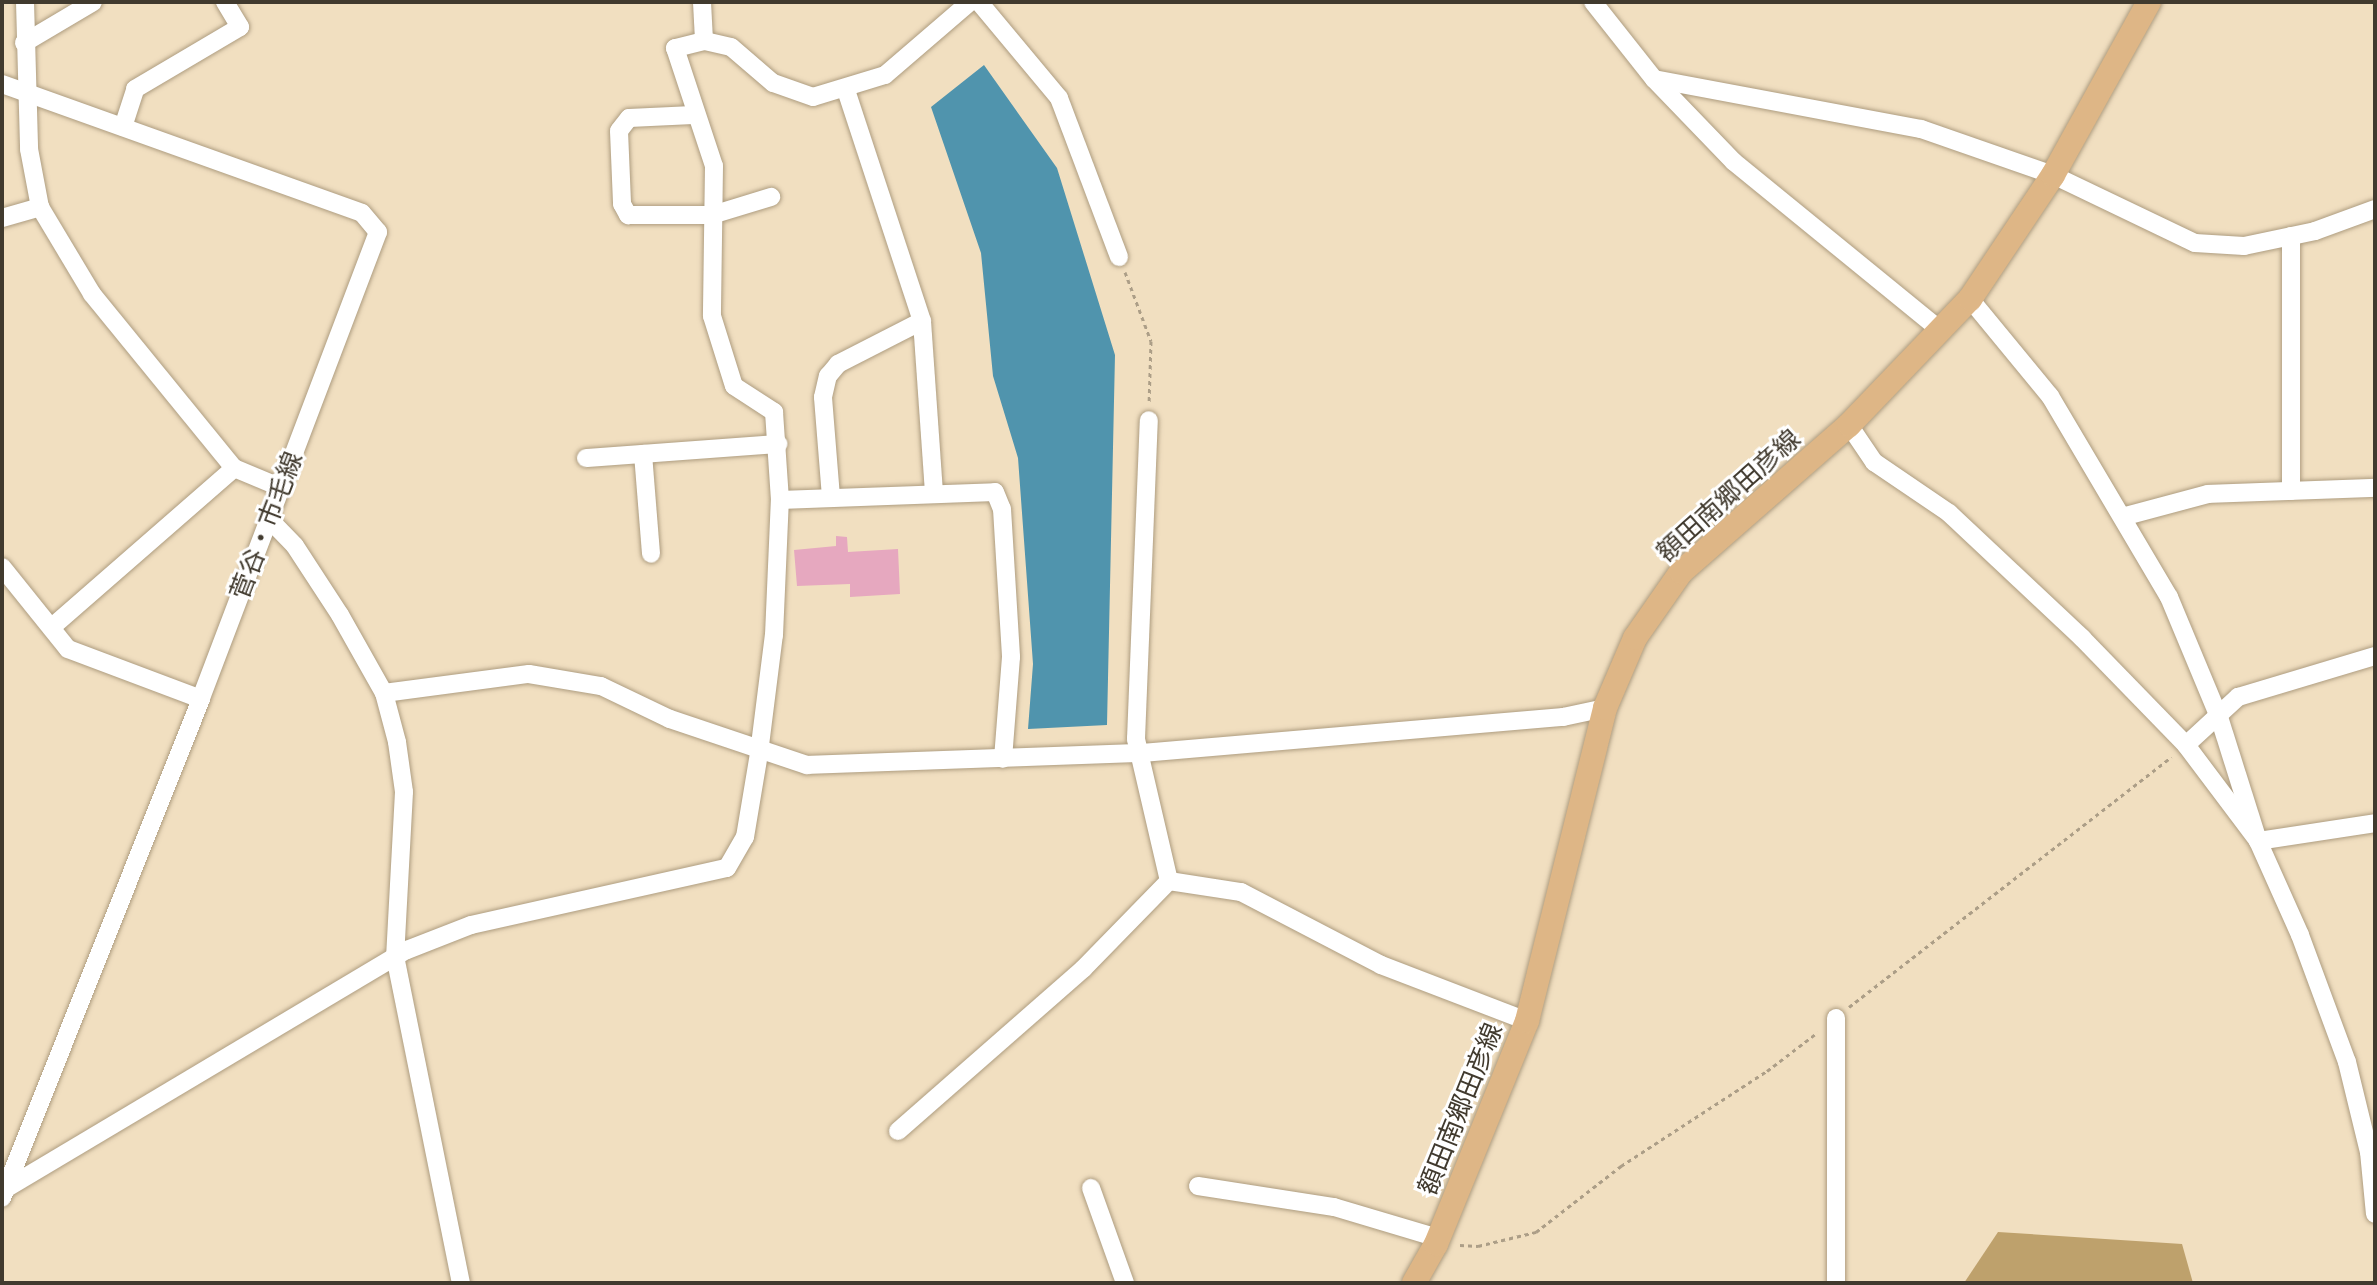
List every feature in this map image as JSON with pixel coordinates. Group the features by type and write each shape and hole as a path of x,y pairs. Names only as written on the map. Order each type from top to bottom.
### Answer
{"main road":[{"name":"額田南郷田彦線","path":"1414,1283 1438,1238 1527,1021 1605,708 1635,638 1681,572 1849,425 1970,299 2053,175 2149,2"}],"street":[{"path":"25,2 29,149 40,207 92,294 234,468 282,488"},
{"path":"24,43 93,2"},
{"path":"123,127 135,89 240,27 225,2"},
{"path":"702,2 704,41"},
{"path":"3,1193 395,956 471,925 727,868 745,837 774,635 780,500 778,444 774,412 734,386 726,371 712,316 714,166 693,115 675,48 704,41 731,47 790,92 813,97 846,90 885,75 970,2"},
{"path":"979,2 1059,98 1119,257"},
{"path":"1593,2 1654,79 1734,162 1940,330"},
{"path":"1654,79 1921,129 2053,175 2195,243 2244,246 2291,236 2375,209"},
{"name":"菅谷・市毛線","path":"2,84 362,213 378,232 201,699 3,1193"},
{"path":"846,90 922,321 934,494"},
{"path":"693,115 629,118 619,131 622,204 628,215 712,215 771,197"},
{"path":"2,218 40,207"},
{"path":"2291,236 2291,491"},
{"path":"1970,299 2050,396 2169,597 2219,717 2258,841 2300,935 2347,1062 2369,1152 2375,1214"},
{"path":"831,497 823,397 828,376 838,364 922,321"},
{"path":"1149,420 1136,739 1142,753 1169,881"},
{"path":"1849,425 1874,462 1949,513 2082,638 2186,745 2258,841"},
{"path":"586,458 778,444"},
{"path":"643,454 651,554"},
{"path":"52,627 234,468"},
{"path":"2122,517 2208,494 2375,488"},
{"path":"780,500 995,492 1002,509 1011,657 1003,759"},
{"path":"269,519 295,546 384,693 404,792 395,956 461,1283"},
{"path":"2,567 68,649 201,699"},
{"path":"2186,745 2238,697 2375,656"},
{"path":"384,693 529,674 601,686 759,753 807,765 1142,753 1563,717 1605,708"},
{"path":"2258,841 2375,823"},
{"path":"1169,881 1241,892 1381,965 1527,1021"},
{"path":"898,1131 1083,969 1169,881"},
{"path":"1836,1018 1836,1283"},
{"path":"1198,1186 1334,1207 1438,1238"},
{"path":"1091,1188 1125,1283"}],"path":[{"path":"1119,257 1151,341 1149,420"}],"shaded area":[{"path":"1998,1232 2182,1244 2193,1283 1964,1283"}],"water":[{"path":"984,65 1057,168 1115,355 1107,725 1028,729 1033,664 1018,458 993,376 981,253 931,107"}],"building":[{"path":"836,536 847,537 848,552 898,549 900,594 850,597 850,584 797,586 794,550 836,546"}]}
